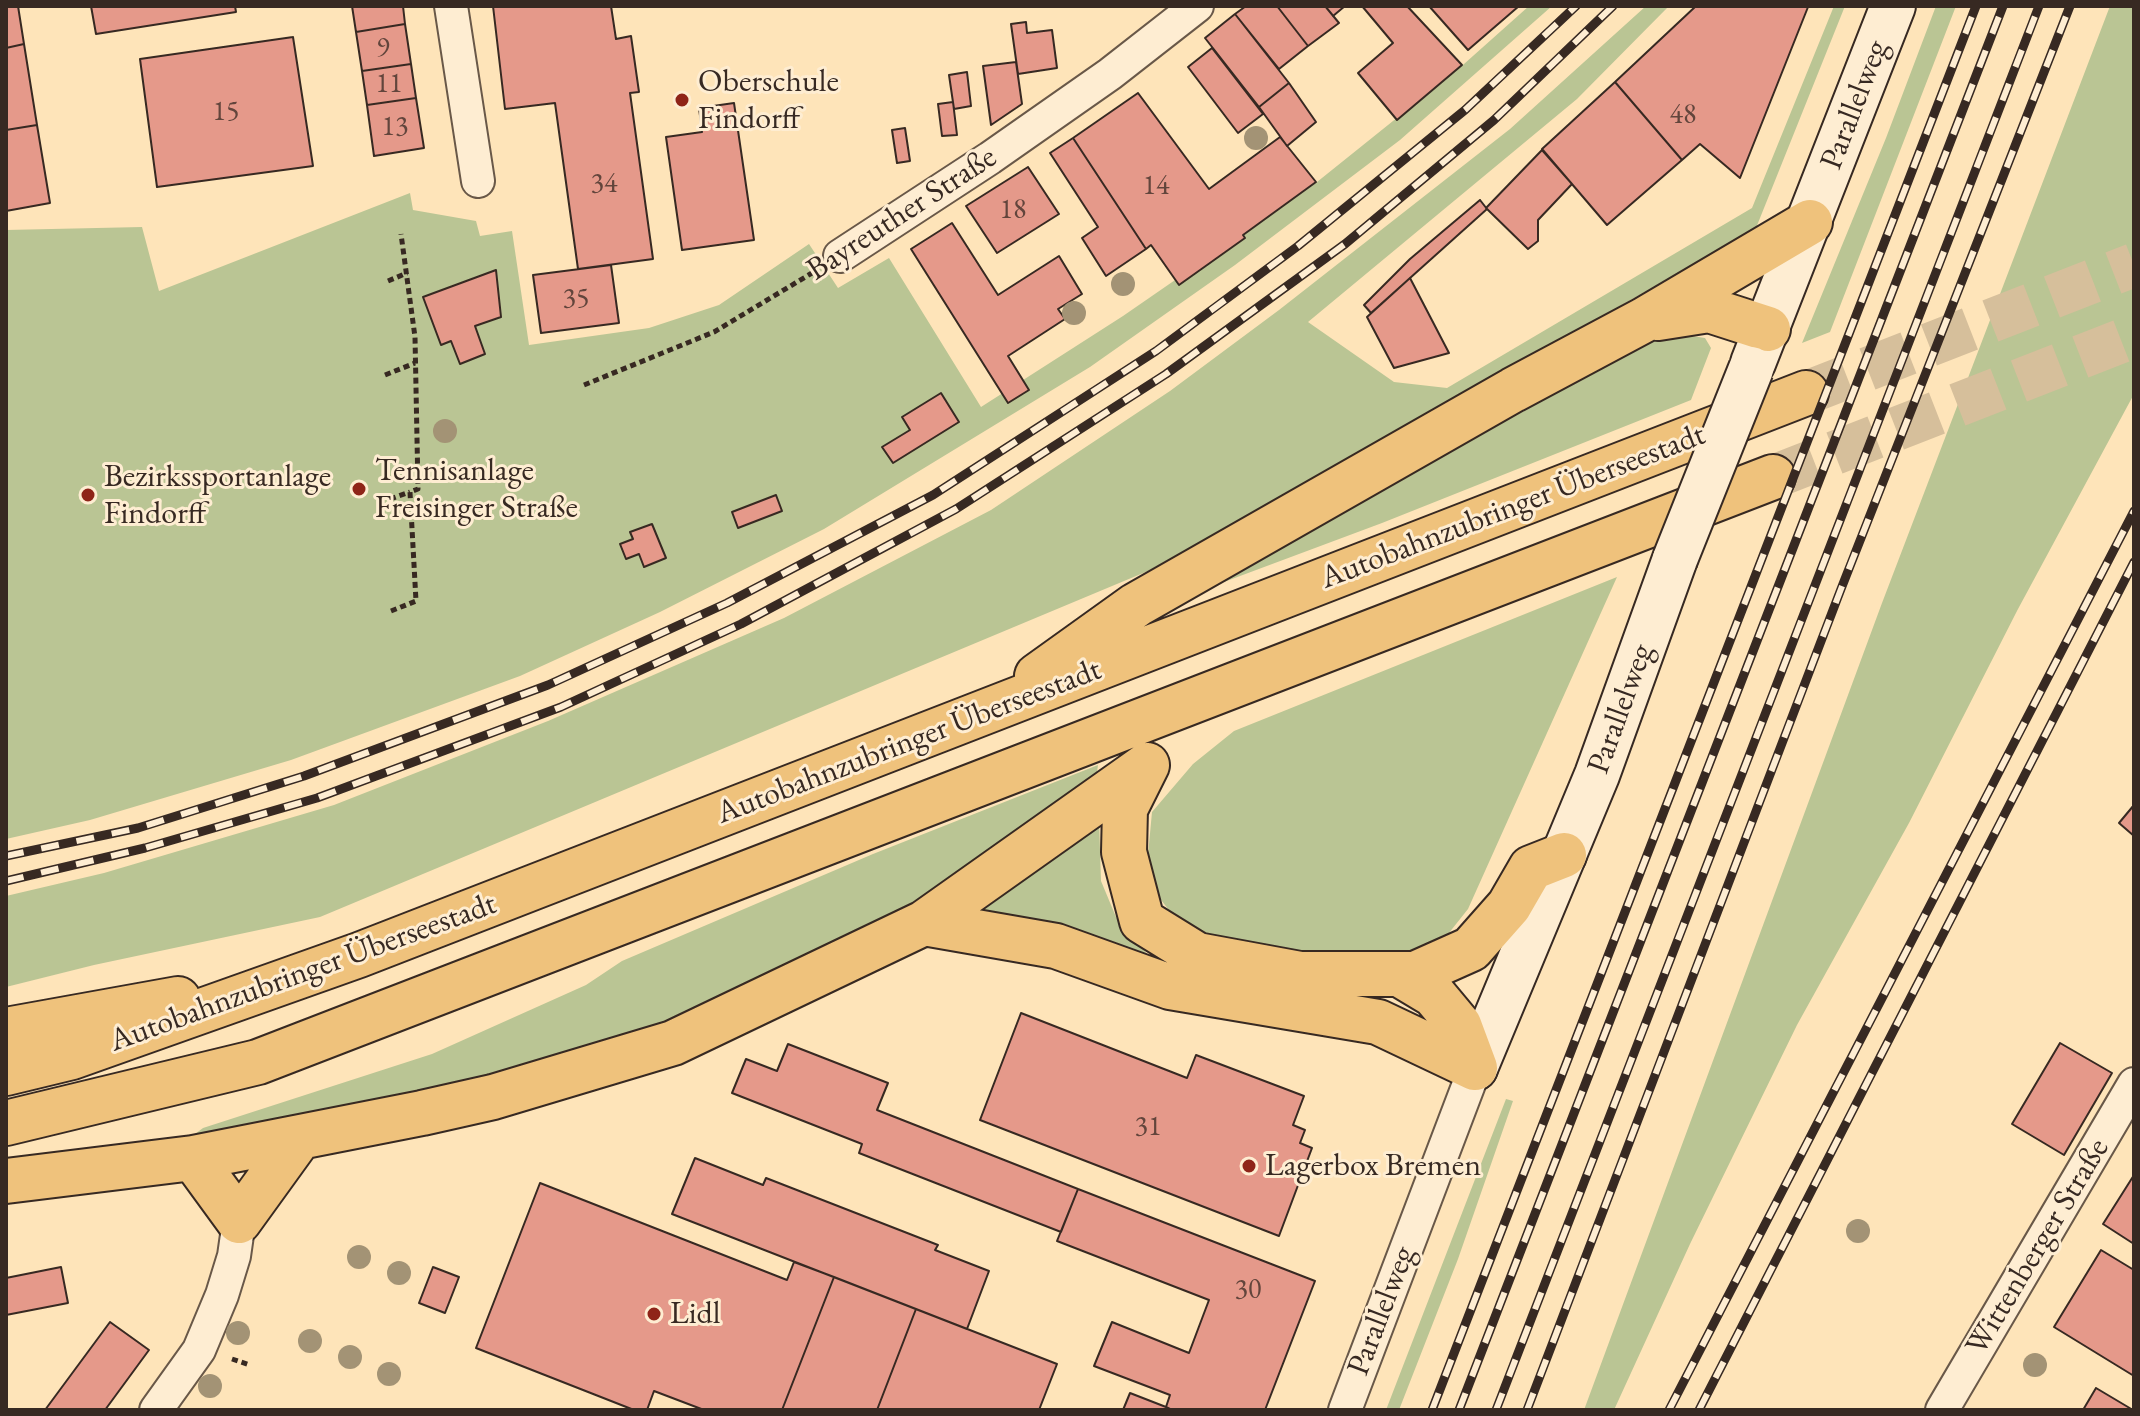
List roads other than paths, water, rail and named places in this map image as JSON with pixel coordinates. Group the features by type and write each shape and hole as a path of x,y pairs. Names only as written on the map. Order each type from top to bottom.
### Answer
{"highway":[{"path":"984,714 1136,605 1513,390 1644,320 1810,222"},
{"path":"1644,320 1709,310 1768,329"},
{"name":"Autobahnzubringer Überseestadt","path":"6,1073 72,1057 359,955 1806,393"},
{"name":"Autobahnzubringer Überseestadt","path":"6,1123 258,1062 1773,477"},
{"path":"6,1181 193,1158 299,1138 493,1097 673,1043 924,923 1147,765 1228,687"},
{"path":"1147,765 1125,809 1124,852 1142,921 1197,955 1300,974 1415,974 1471,949 1509,906 1531,868 1564,855"},
{"path":"924,923 1056,946 1170,987 1378,1022 1475,1068"},
{"path":"1399,974 1434,995 1459,1025 1475,1068"},
{"path":"6,1030 109,1010 279,984"},
{"path":"6,1166 258,1062"},
{"path":"193,1158 239,1221 299,1138"}],"street":[{"path":"451,6 478,181"},
{"name":"Bayreuther Straße","path":"840,256 990,158 1110,74 1197,6"},
{"name":"Parallelweg","path":"1345,1410 1475,1068 1597,775 1675,559 1893,6"},
{"name":"Wittenberger Straße","path":"1942,1410 2134,1084"},
{"path":"156,1410 199,1350 222,1295 234,1256 239,1221"}],"tunnel":[{"path":"1806,393 2134,265"},
{"path":"1773,477 2134,336"}],"railway":[{"path":"6,856 138,828 304,776 548,685 727,603 933,495 1156,351 1298,246 1465,110 1576,6"},
{"path":"6,881 145,848 317,798 561,707 741,624 956,509 1166,374 1345,244 1494,120 1613,6"},
{"path":"1432,1410 1976,6"},
{"path":"1459,1410 2003,6"},
{"path":"1496,1410 2039,6"},
{"path":"1527,1410 1841,589 2070,6"},
{"path":"1669,1410 2134,511"},
{"path":"1699,1410 2134,562"}],"place":[{"name":"Oberschule Findorff","path":"682,100"},
{"name":"Tennisanlage Freisinger Straße","path":"359,489"},
{"name":"Bezirkssportanlage Findorff","path":"88,495"},
{"name":"Lagerbox Bremen","path":"1249,1166"},
{"name":"Lidl","path":"654,1314"}]}
